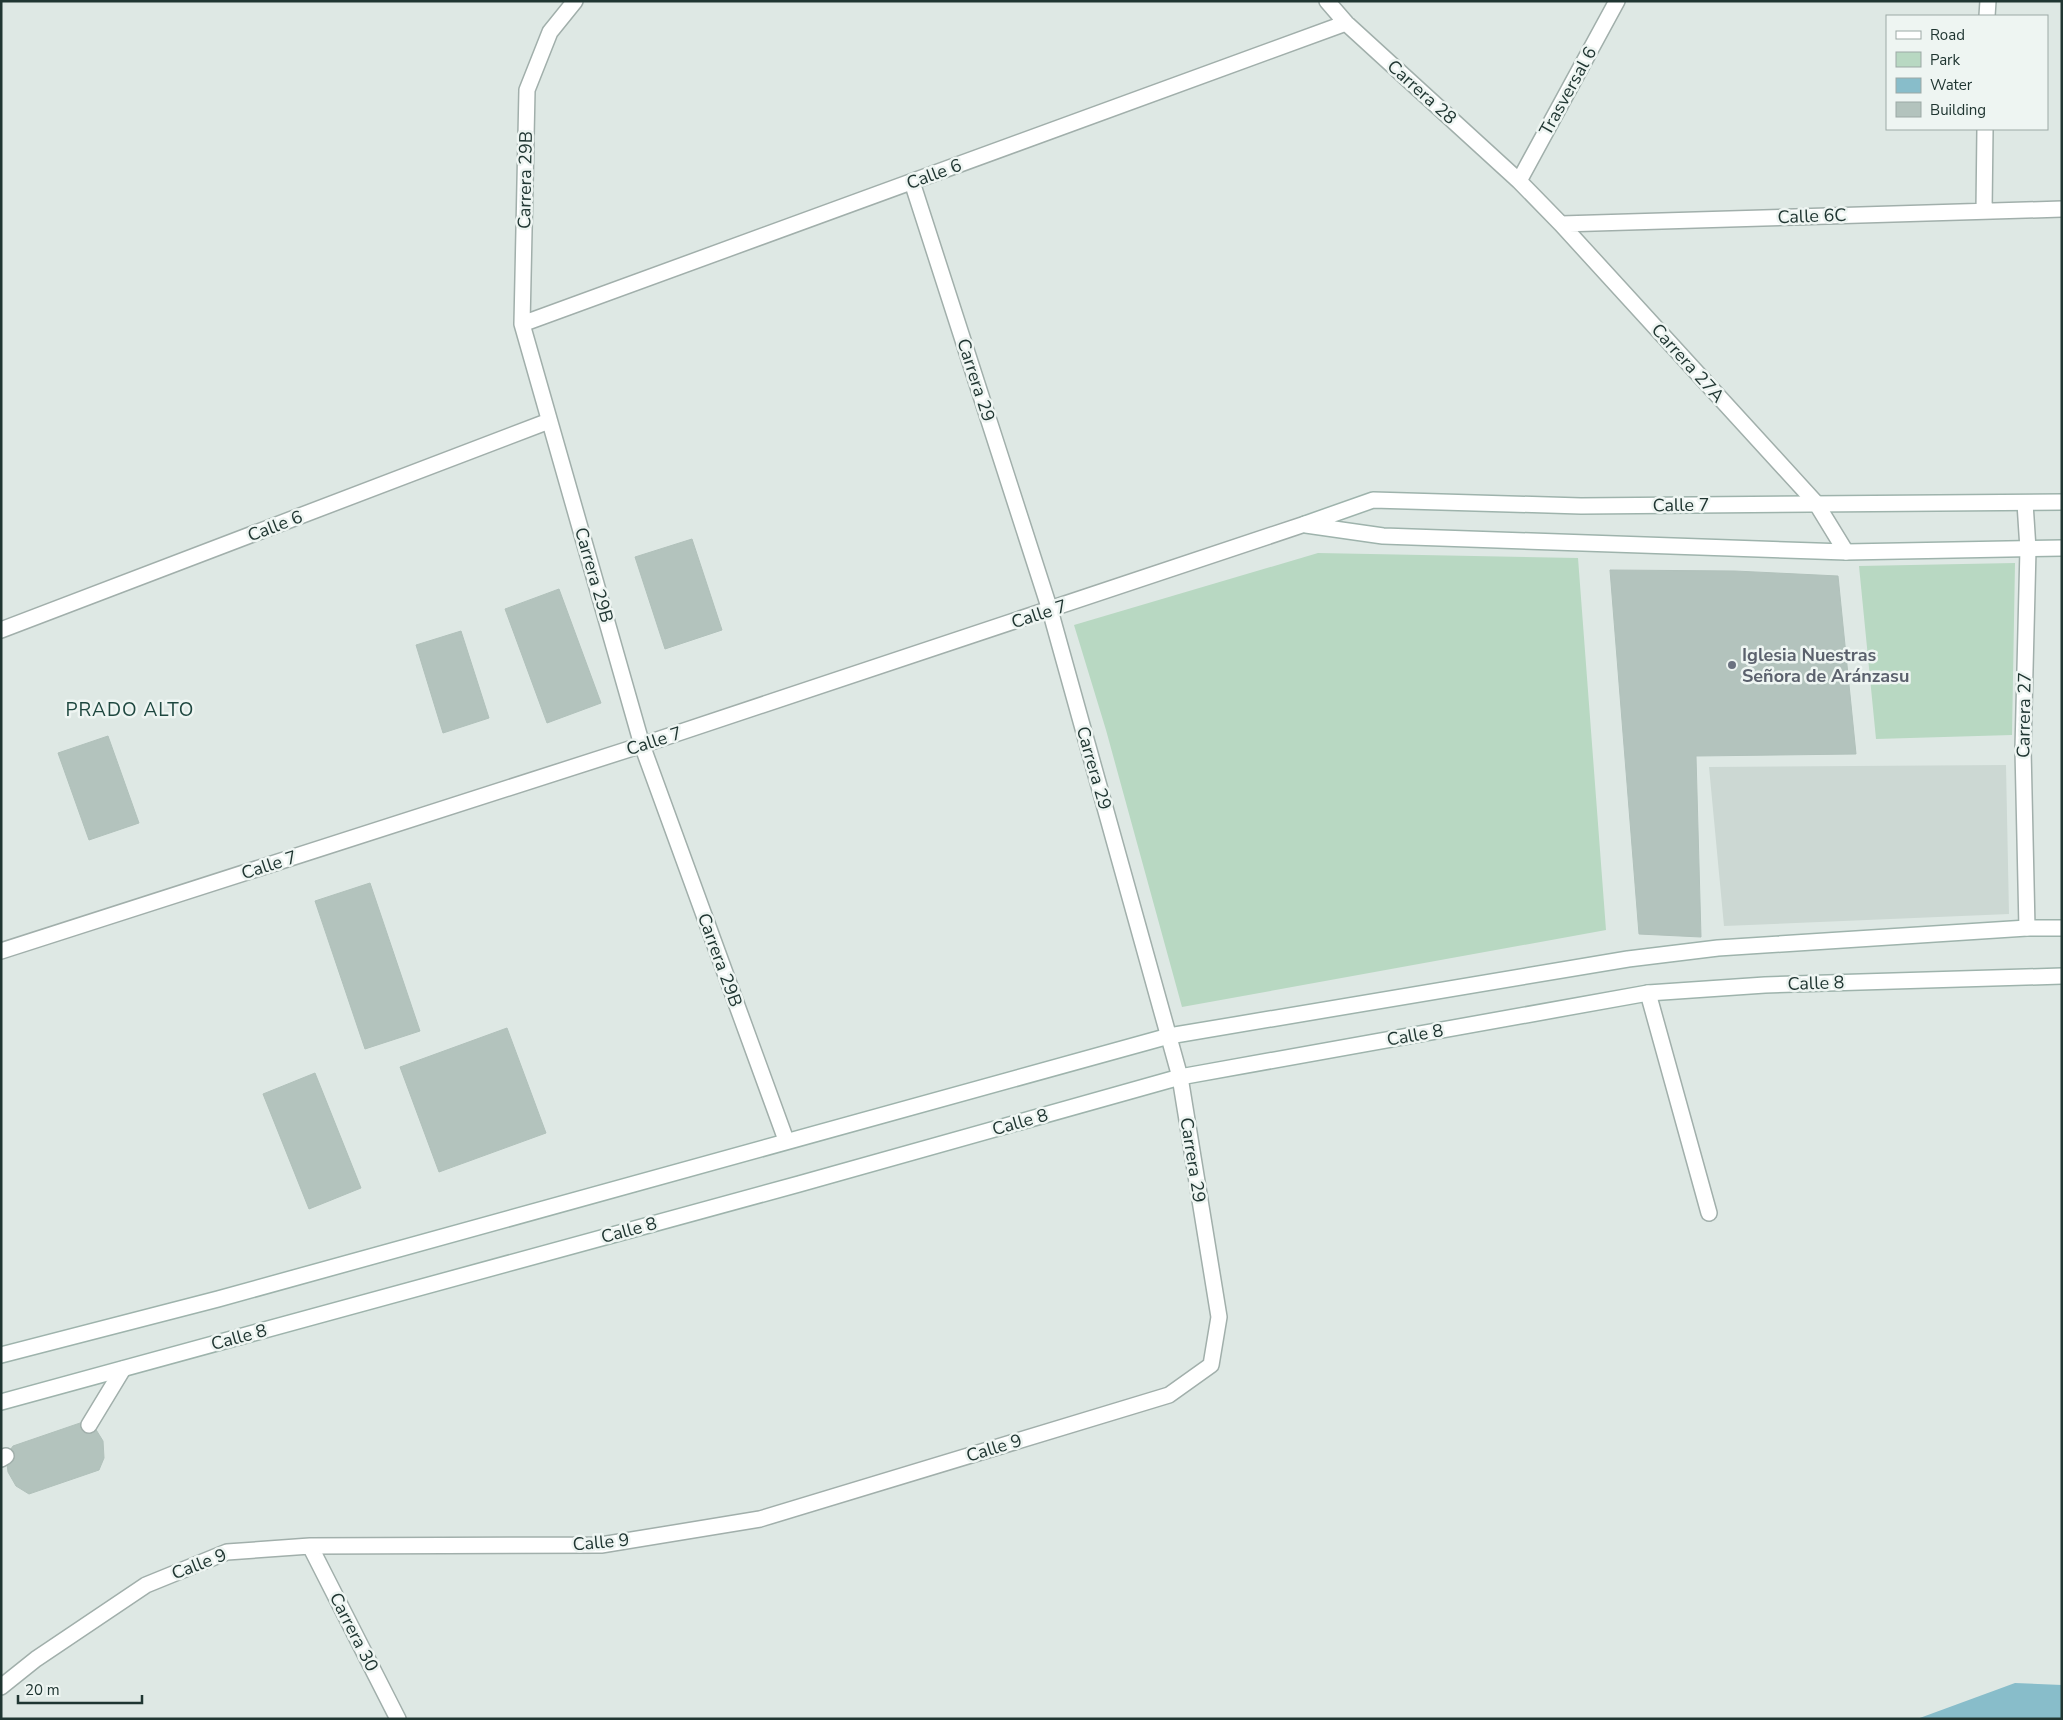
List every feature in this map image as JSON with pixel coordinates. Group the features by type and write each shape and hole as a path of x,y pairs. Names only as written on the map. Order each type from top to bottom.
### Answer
{"street":[{"name":"Carrera 29B","path":"575,1 550,32 527,90 522,324 642,745 786,1140"},
{"name":"Carrera 28","path":"1327,1 1346,23 1519,181"},
{"name":"Trasversal 6","path":"1519,181 1617,1"},
{"path":"1987,15 1988,1"},
{"name":"Calle 6","path":"522,324 1346,23"},
{"path":"1984,211 1986,130"},
{"name":"Carrera 27A","path":"1519,181 1561,224 1816,503 1846,552"},
{"name":"Carrera 29","path":"912,182 1050,610 1180,1077 1219,1317 1211,1365"},
{"name":"Calle 6C","path":"1561,224 2062,209"},
{"name":"Calle 6","path":"1,630 550,421"},
{"name":"Calle 7","path":"1,951 642,745 1050,610 1373,500 1581,506 2062,502"},
{"name":"Carrera 27","path":"2025,503 2028,549 2023,749 2027,928"},
{"name":"Calle 7","path":"1305,524 1384,536 1846,552 2062,548"},
{"path":"1,1355 228,1296 786,1140 1169,1036 1628,959 1718,948 2027,928 2062,928"},
{"name":"Calle 8","path":"1,1402 1180,1077 1648,993 1764,985 2062,976"},
{"path":"1648,993 1709,1213"},
{"name":"Calle 9","path":"1,1687 36,1659 146,1585 227,1552 310,1546 601,1545 760,1519 1169,1396 1211,1365"},
{"path":"89,1425 123,1369"},
{"name":"Carrera 30","path":"310,1546 398,1719"}],"shaded area":[{"path":"2006,765 2009,914 1724,926 1709,767"}],"green space":[{"path":"1318,553 1578,558 1606,930 1182,1007 1106,730 1074,625"},
{"path":"2015,563 2012,735 1876,739 1859,566"}],"water":[{"path":"2015,1683 2062,1685 2062,1719 1917,1719"}],"building":[{"path":"692,539 722,630 665,649 635,557"},
{"name":"Iglesia Nuestras Señora de Aránzasu","path":"1610,570 1735,571 1838,576 1856,754 1696,756 1701,937 1639,934"},
{"path":"559,589 601,703 547,723 505,609"},
{"path":"461,631 489,718 443,733 416,645"},
{"path":"108,736 139,823 89,840 58,753"},
{"path":"370,883 420,1031 365,1049 315,901"},
{"path":"507,1028 546,1133 439,1172 400,1067"},
{"path":"315,1073 361,1188 309,1209 263,1094"},
{"path":"83,1422 95,1428 103,1441 104,1458 99,1470 29,1494 16,1486 8,1472 6,1456 13,1446"}],"place":[{"name":"Iglesia Nuestras Señora de Aránzasu","path":"1732,665"}],"district":[{"name":"PRADO ALTO","path":"130,709"}]}
